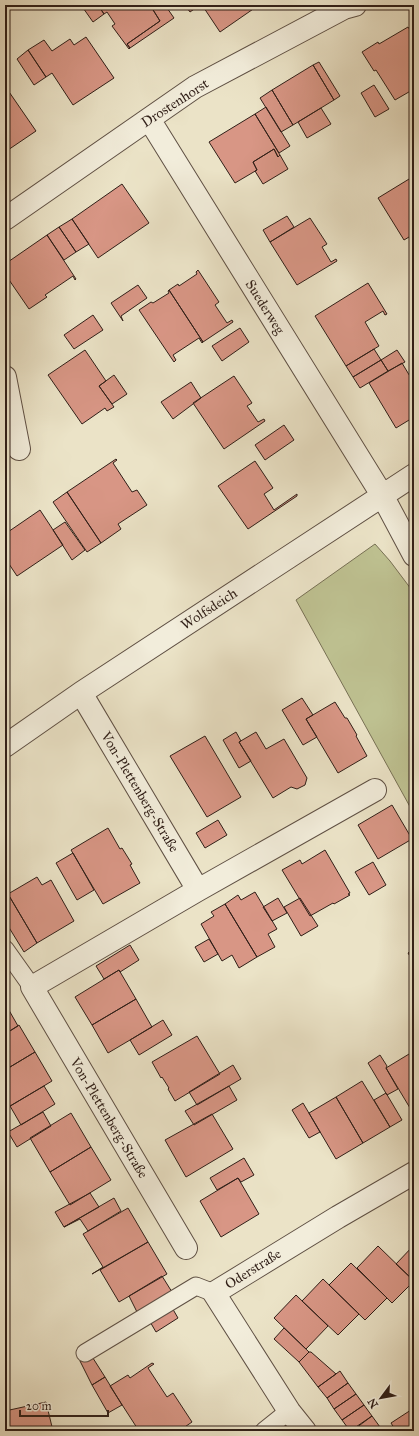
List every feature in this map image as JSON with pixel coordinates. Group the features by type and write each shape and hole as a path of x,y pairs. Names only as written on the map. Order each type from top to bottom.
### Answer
{"street":[{"name":"Drostenhorst","path":"5,219 195,87 344,8 355,5"},
{"name":"Suederweg","path":"149,119 382,495 414,555"},
{"path":"5,377 19,449"},
{"name":"Wolfsdeich","path":"5,746 81,693 414,475"},
{"name":"Von-Plettenberg-Straße","path":"81,693 198,890"},
{"path":"32,987 198,890 375,790"},
{"name":"Von-Plettenberg-Straße","path":"32,987 186,1248"},
{"name":"Oderstraße","path":"305,1431 289,1410 214,1293 338,1216 414,1173"}],"lane":[{"name":"Von-Plettenberg-Straße","path":"5,949 32,987"},
{"path":"84,1353 196,1286 214,1293"},
{"path":"264,1431 289,1410"}],"green space":[{"path":"375,544 414,593 414,814 296,600"}],"building":[{"path":"81,5 98,5 104,14 93,22"},
{"path":"98,5 150,5 160,21 127,44 130,48 129,49 112,26 115,24 107,12 104,14"},
{"path":"150,5 165,5 174,18 130,48 127,44 160,21"},
{"path":"185,5 200,5 190,12"},
{"path":"202,5 259,5 220,32"},
{"path":"408,27 414,36 414,89 395,100 376,70 374,71 362,52"},
{"path":"86,37 114,78 73,105 52,73 46,77 28,50 44,40 52,51 70,39 74,45"},
{"path":"28,50 46,77 34,85 17,59"},
{"path":"319,62 340,96 334,100 313,65"},
{"path":"313,65 334,100 293,125 272,90"},
{"path":"374,85 389,109 375,117 361,93"},
{"path":"5,86 36,131 5,152"},
{"path":"272,90 293,125 281,132 260,98"},
{"path":"266,107 290,146 279,153 255,114"},
{"path":"321,108 331,124 307,138 298,122"},
{"path":"255,114 280,155 278,157 274,149 253,162 257,170 235,183 209,142"},
{"path":"274,149 278,157 280,155 288,169 263,184 255,171 257,170 253,162"},
{"path":"414,176 414,234 404,240 378,198"},
{"path":"122,184 149,223 98,258 72,219"},
{"path":"287,216 294,227 270,242 263,230"},
{"path":"310,218 327,244 322,247 331,262 336,259 337,261 297,285 270,242"},
{"path":"72,219 89,244 76,252 59,227"},
{"path":"59,227 76,252 64,260 47,235"},
{"path":"47,235 76,279 75,280 73,276 45,295 47,297 29,309 5,274 5,264"},
{"path":"198,270 219,302 215,305 227,323 232,320 233,322 203,342 169,290 178,284 179,286 197,274 196,272"},
{"path":"368,283 387,314 385,315 383,311 365,322 379,346 346,366 315,316"},
{"path":"138,285 147,298 121,316 123,321 111,303"},
{"path":"169,290 203,342 202,343 199,338 173,355 176,360 174,362 139,310 169,293"},
{"path":"93,315 103,330 74,349 64,335"},
{"path":"240,328 249,342 222,361 212,346"},
{"path":"374,349 381,360 353,377 346,366"},
{"path":"85,350 106,381 99,386 114,407 107,411 105,408 82,424 48,375"},
{"path":"397,350 405,362 388,371 381,360"},
{"path":"381,360 388,371 360,388 353,377"},
{"path":"402,363 414,383 414,417 396,428 369,383"},
{"path":"114,375 127,394 112,404 99,386"},
{"path":"234,376 252,403 247,406 258,422 264,419 265,421 224,449 193,403"},
{"path":"191,382 201,398 173,419 161,402"},
{"path":"284,425 294,440 265,460 255,445"},
{"path":"116,459 117,460 113,463 132,492 137,490 147,505 118,524 121,529 101,543 67,492"},
{"path":"255,461 273,488 264,494 274,510 297,494 297,496 248,529 218,486"},
{"path":"67,492 101,543 87,552 53,502"},
{"path":"40,510 63,545 17,576 5,558 5,534"},
{"path":"65,522 85,550 72,560 53,530"},
{"path":"302,698 313,715 306,719 317,737 303,745 282,710"},
{"path":"335,702 345,718 347,718 367,756 338,773 306,719"},
{"path":"236,732 241,741 239,742 251,761 239,768 223,740"},
{"path":"256,732 266,749 284,739 307,778 305,785 297,789 291,787 273,798 239,742"},
{"path":"205,736 241,797 207,817 170,756"},
{"path":"392,805 412,839 378,859 358,825"},
{"path":"218,820 227,835 205,848 196,833"},
{"path":"108,828 120,849 122,848 132,864 130,865 140,883 103,904 71,850"},
{"path":"325,850 350,893 348,894 350,895 310,916 282,870 300,860 302,864"},
{"path":"73,853 94,890 77,900 56,863"},
{"path":"373,862 386,885 369,895 355,872"},
{"path":"37,877 42,885 51,880 74,921 37,943 8,894"},
{"path":"255,892 277,929 268,934 275,947 257,957 225,904 238,895 241,900"},
{"path":"8,894 37,943 24,952 5,921 5,896"},
{"path":"278,898 287,913 272,921 263,907"},
{"path":"300,898 318,926 301,936 284,907"},
{"path":"225,904 257,957 239,968 232,955 222,961 201,924 214,916 211,912"},
{"path":"209,939 218,954 204,962 195,947"},
{"path":"130,945 139,960 120,972 119,970 104,979 96,966"},
{"path":"414,949 414,963 408,953"},
{"path":"119,970 136,999 92,1025 75,997"},
{"path":"136,999 152,1027 108,1053 92,1025"},
{"path":"6,1005 18,1026 5,1034 5,1006"},
{"path":"163,1020 172,1035 139,1055 130,1040"},
{"path":"19,1025 35,1052 5,1070 5,1034"},
{"path":"197,1036 220,1074 175,1101 168,1089 169,1088 162,1077 161,1078 152,1062"},
{"path":"414,1051 414,1113 413,1113 386,1068"},
{"path":"35,1052 52,1081 7,1108 5,1105 5,1070"},
{"path":"380,1055 398,1089 387,1095 368,1063"},
{"path":"233,1065 241,1079 197,1105 189,1092"},
{"path":"362,1081 390,1127 363,1143 336,1097"},
{"path":"44,1086 55,1104 21,1125 10,1106"},
{"path":"229,1086 237,1100 194,1125 185,1111"},
{"path":"386,1093 402,1120 390,1127 374,1100"},
{"path":"336,1097 363,1143 336,1159 309,1113"},
{"path":"303,1103 320,1132 309,1138 292,1110"},
{"path":"43,1112 51,1126 17,1147 8,1132"},
{"path":"71,1113 91,1147 50,1172 30,1138"},
{"path":"212,1114 233,1149 186,1177 165,1140"},
{"path":"91,1147 111,1180 70,1205 50,1172"},
{"path":"244,1158 254,1175 241,1182 238,1178 217,1190 210,1178"},
{"path":"238,1178 259,1214 221,1237 200,1201"},
{"path":"90,1193 99,1207 64,1227 55,1212"},
{"path":"114,1198 121,1211 88,1231 80,1219 64,1227"},
{"path":"128,1208 148,1242 92,1274 103,1267 83,1234"},
{"path":"148,1242 167,1274 119,1302 100,1270"},
{"path":"414,1245 414,1281 396,1264"},
{"path":"378,1246 414,1281 392,1303 357,1268"},
{"path":"351,1263 387,1298 365,1320 329,1285"},
{"path":"162,1276 172,1292 137,1312 129,1296"},
{"path":"323,1279 359,1314 338,1335 302,1301"},
{"path":"296,1295 328,1326 306,1349 274,1318"},
{"path":"171,1306 178,1318 156,1332 149,1320"},
{"path":"284,1328 309,1352 299,1362 274,1339"},
{"path":"309,1352 311,1352 336,1374 318,1387 299,1362"},
{"path":"91,1355 105,1377 92,1385 80,1361"},
{"path":"152,1363 154,1364 148,1368 167,1397 173,1393 192,1422 179,1431 139,1431 110,1386 128,1375 130,1378"},
{"path":"340,1371 348,1383 327,1398 318,1387"},
{"path":"105,1377 122,1405 108,1413 92,1385"},
{"path":"348,1383 356,1394 334,1409 327,1398"},
{"path":"356,1394 364,1405 342,1420 334,1409"},
{"path":"46,1402 53,1431 8,1431 5,1411"},
{"path":"364,1405 372,1416 350,1431 342,1420"},
{"path":"414,1408 414,1431 396,1431 391,1423"},
{"path":"372,1416 380,1427 374,1431 352,1431"}]}
